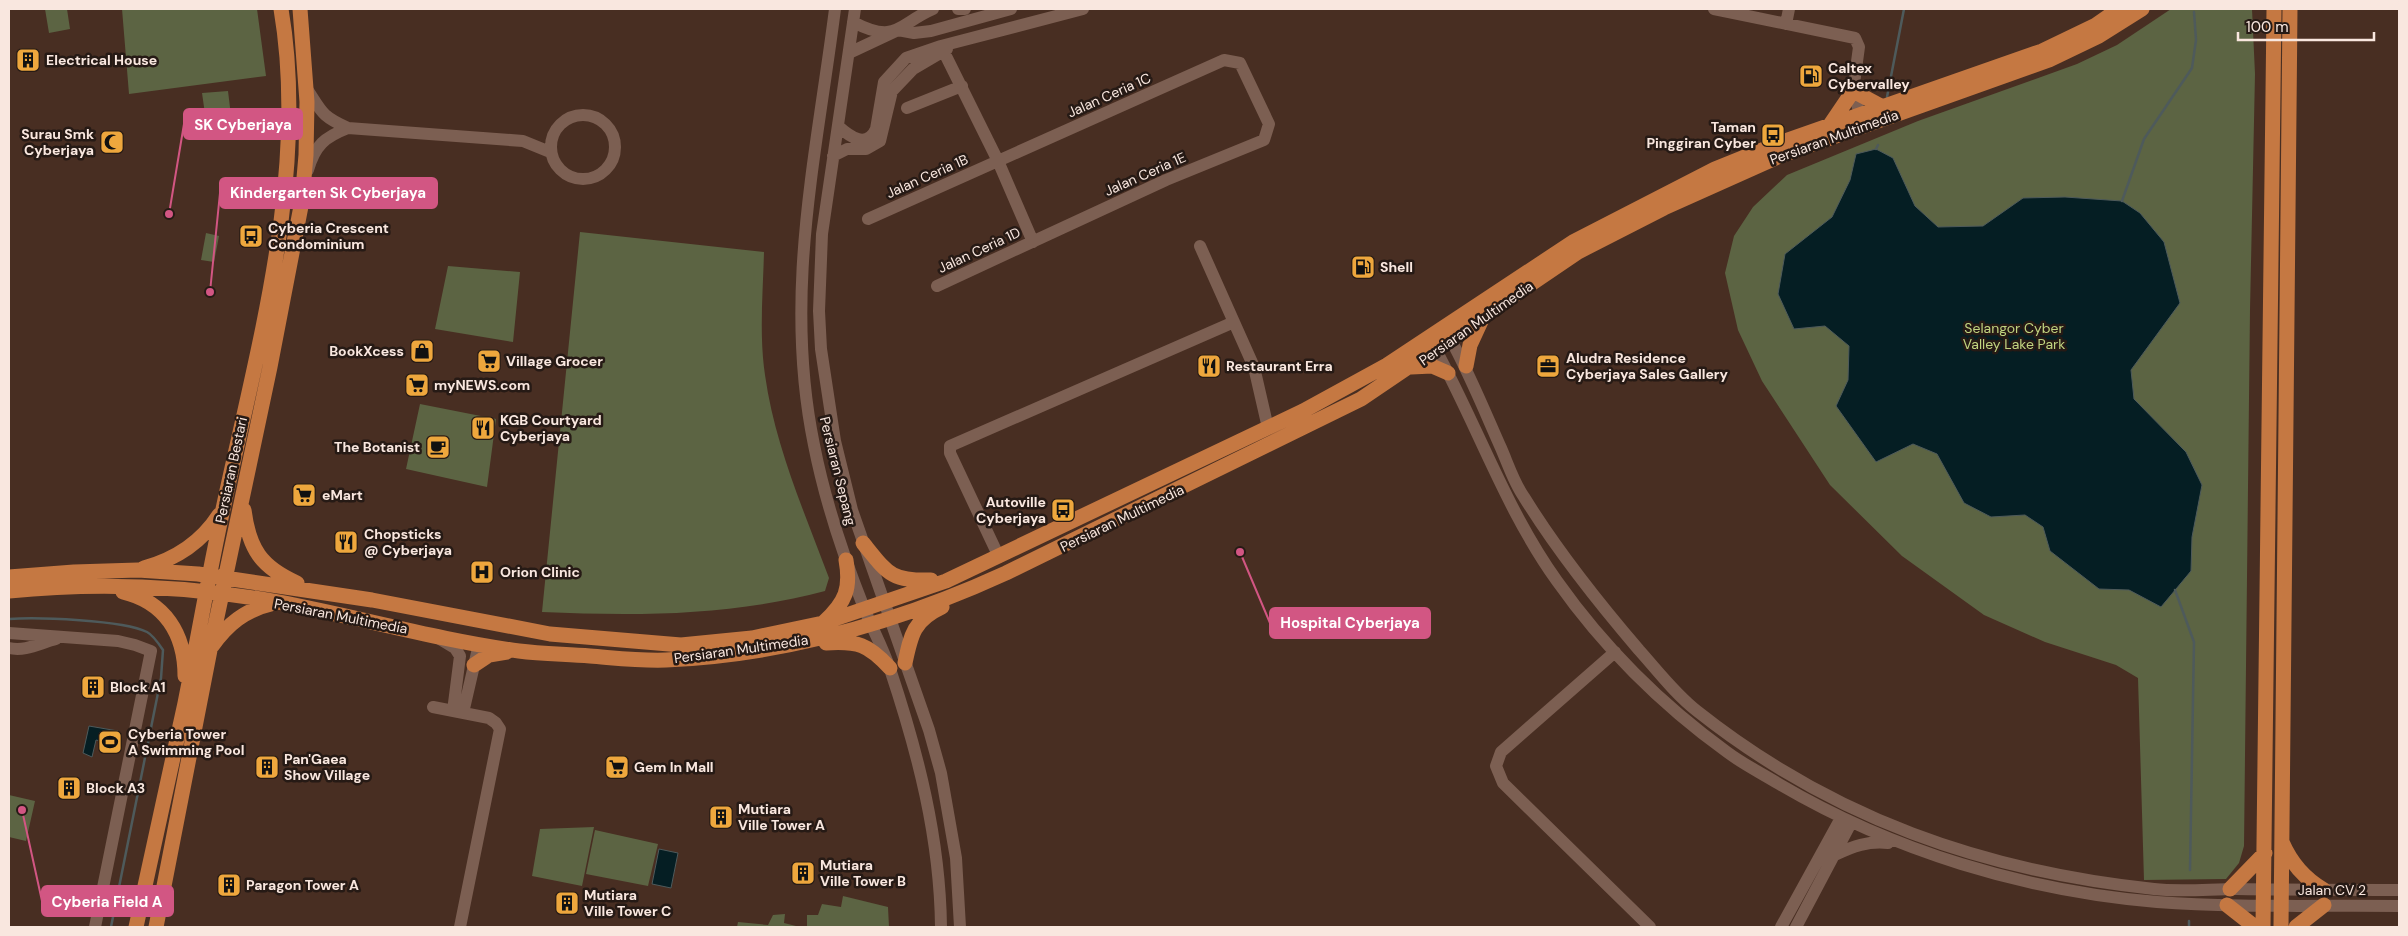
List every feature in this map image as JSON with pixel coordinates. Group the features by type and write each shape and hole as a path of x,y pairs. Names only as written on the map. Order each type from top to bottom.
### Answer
{"main road":[{"name":"Persiaran Bestari","path":"156,927 210,650 214,593 210,576 252,374 285,189 289,125 286,41 281,9"},
{"name":"Persiaran Bestari","path":"136,927 185,705 214,593 225,577 270,367 305,180 305,52 300,9"},
{"name":"Persiaran Multimedia","path":"9,591 90,587 214,593 277,602 519,651 625,660 666,660 718,656 794,644 868,617 883,604 946,581 999,557 1356,384 1541,262 1595,230 1715,169 1830,125 1862,120 1881,106 2042,51 2096,25 2119,9"},
{"name":"Persiaran Multimedia","path":"9,577 138,570 225,577 317,591 550,634 680,644 752,638 823,623 868,617 888,618 980,585 1081,538 1361,400 1578,252 1664,208 1862,120 2049,60 2099,36 2142,9"},
{"path":"2263,927 2274,9"},
{"path":"2281,927 2290,9"},
{"path":"286,41 296,42 305,52"},
{"path":"1830,125 1852,91 1881,106"},
{"path":"1466,366 1470,345 1482,318"},
{"path":"1411,367 1432,366 1448,373"},
{"path":"252,374 270,367"},
{"path":"242,498 247,535 256,553 279,575 317,591"},
{"path":"138,570 157,564 197,542 211,527 223,508"},
{"path":"863,543 884,568 898,578 911,582 946,581"},
{"path":"823,623 840,605 846,595 848,584 846,560"},
{"path":"905,663 913,631 924,616 980,585"},
{"path":"90,587 115,590 145,600 169,619 182,644 185,668 185,705"},
{"path":"210,650 224,630 240,616 250,610 277,602"},
{"path":"422,610 441,621 476,629 479,633 478,644"},
{"path":"794,644 850,641 865,645 890,668"},
{"path":"474,665 489,655 519,651"},
{"path":"2281,838 2288,858 2311,882 2324,890"},
{"path":"2230,890 2265,853"},
{"path":"2227,905 2256,927"},
{"path":"2296,927 2324,905"}],"street":[{"name":"Persiaran Sepang","path":"837,9 804,231 801,267 801,350 814,445 846,560 890,668 918,757 928,796 937,864 941,927"},
{"path":"849,53 898,30 933,9"},
{"path":"958,9 966,9"},
{"path":"854,15 868,29 898,30 914,33 931,31 1011,9"},
{"path":"838,126 847,135 856,140 865,140 873,136 876,129 882,88 888,76 906,58 942,49 958,42 1084,9"},
{"path":"1714,9 1856,38 1859,47 1852,91 1862,120"},
{"path":"1786,24 1789,9"},
{"name":"Persiaran Sepang","path":"854,15 833,156 819,269 821,349 835,441 850,502 883,604 929,730 943,783 956,858 960,927"},
{"path":"942,49 998,161 1034,242"},
{"path":"833,156 847,149 866,149 880,141 884,131 892,91 913,69 942,49"},
{"name":"Jalan Ceria 1C","path":"998,161 1224,60 1234,60 1240,63 1268,124 1267,133"},
{"path":"907,108 962,86"},
{"path":"306,89 317,108 327,118 348,128 523,141 543,139 553,133 565,120 582,115 591,116 599,119 612,132 616,149 614,158 604,172 588,180 579,180 563,173 556,166 550,152 553,133"},
{"path":"305,180 310,160 319,145 328,136 348,128"},
{"name":"Jalan Ceria 1E","path":"1034,242 1166,180 1264,140 1267,133"},
{"path":"523,141 550,152"},
{"name":"Jalan Ceria 1B","path":"868,219 998,161"},
{"name":"Jalan Ceria 1D","path":"936,286 1034,242"},
{"path":"1200,246 1254,367 1268,428"},
{"path":"999,557 950,453 950,446 1234,322"},
{"path":"1451,340 1466,366 1521,494 1576,576 1694,710 1775,766 1832,800 1877,821 1999,862 2086,880 2156,889 2230,890 2264,897"},
{"path":"1436,350 1513,509 1556,580 1589,624 1647,686 1728,754 1846,821 1910,846 1993,873 2079,891 2155,902 2227,905 2264,897"},
{"path":"422,632 455,648 460,656 464,684 472,704 483,717"},
{"path":"9,633 118,642 135,645 151,652 95,927"},
{"path":"9,648 16,650 28,648 63,637"},
{"path":"458,712 464,684 474,665 478,644"},
{"path":"1615,652 1501,752 1496,766 1503,783 1650,927"},
{"path":"460,927 499,735 496,723 483,717 433,707 447,700 464,684"},
{"path":"1796,927 1835,855 1846,821"},
{"path":"1781,927 1846,821"},
{"path":"1835,855 1849,848 1874,841 1910,846"},
{"name":"Jalan CV 2","path":"2264,897 2280,897 2324,890 2399,890"},
{"name":"Jalan CV 2","path":"2280,897 2324,905 2399,906"}],"green space":[{"path":"45,9 67,9 70,29 49,33"},
{"path":"122,9 257,9 266,76 129,94"},
{"name":"Selangor Cyber Valley Lake Park","path":"2171,9 2252,9 2255,74 2250,310 2244,846 2239,863 2226,879 2144,880 2138,678 2116,665 2045,642 1984,615 1902,556 1830,485 1762,381 1738,330 1725,273 1734,236 1753,207 1787,175 1918,121 2077,64 2117,45"},
{"path":"228,91 233,132 208,135 202,93"},
{"path":"580,232 764,252 762,345 765,375 783,453 829,578 825,591 790,599 719,610 649,614 542,612"},
{"path":"206,233 219,236 214,262 201,260"},
{"path":"448,266 520,272 513,342 435,329"},
{"path":"420,404 496,419 487,487 406,469"},
{"path":"9,795 35,801 26,841 9,837"},
{"path":"594,827 582,886 532,876 540,829"},
{"path":"595,830 658,844 648,886 586,874"},
{"path":"843,896 888,907 889,927 807,927 807,915 818,915 822,904 841,907"},
{"path":"785,914 784,923 800,927 737,927 738,922 768,925 773,915"}],"water":[{"path":"1876,149 1893,158 1915,206 1938,227 1983,226 2023,198 2065,197 2122,201 2140,213 2164,242 2180,303 2131,370 2134,399 2186,452 2202,485 2192,537 2191,571 2161,607 2129,590 2099,589 2050,551 2043,527 2025,515 1991,517 1964,503 1937,454 1913,444 1876,462 1836,406 1848,380 1849,346 1825,326 1794,329 1778,294 1785,254 1832,217 1850,180 1856,154"},
{"name":"Cyberia Tower A Swimming Pool","path":"89,726 118,731 114,744 96,740 92,757 83,753"},
{"path":"659,849 678,853 671,888 652,884"}],"waterway":[{"path":"1887,97 1904,9"},
{"path":"2122,201 2144,139 2192,68 2196,40 2194,12"},
{"path":"1876,149 1878,145"},
{"path":"2175,590 2194,642 2190,870"},
{"path":"9,619 59,619 100,622 135,628 147,632 154,637 163,650 161,678 111,927"},
{"path":"2189,921 2189,927"}],"place":[{"name":"Electrical House","path":"28,60"},
{"name":"Caltex Cybervalley","path":"1811,76"},
{"name":"Taman Pinggiran Cyber","path":"1773,135"},
{"name":"Surau Smk Cyberjaya","path":"112,142"},
{"name":"SK Cyberjaya","path":"169,214"},
{"name":"Cyberia Crescent Condominium","path":"251,236"},
{"name":"Shell","path":"1363,267"},
{"name":"Kindergarten Sk Cyberjaya","path":"210,292"},
{"name":"BookXcess","path":"422,351"},
{"name":"Village Grocer","path":"489,361"},
{"name":"Restaurant Erra","path":"1209,366"},
{"name":"Aludra Residence Cyberjaya Sales Gallery","path":"1548,366"},
{"name":"myNEWS.com","path":"417,385"},
{"name":"KGB Courtyard Cyberjaya","path":"483,428"},
{"name":"The Botanist","path":"438,447"},
{"name":"eMart","path":"304,495"},
{"name":"Autoville Cyberjaya","path":"1063,510"},
{"name":"Chopsticks @ Cyberjaya","path":"346,542"},
{"name":"Hospital Cyberjaya","path":"1240,552"},
{"name":"Orion Clinic","path":"482,572"},
{"name":"Block A1","path":"93,687"},
{"name":"Cyberia Tower A Swimming Pool","path":"110,742"},
{"name":"Pan'Gaea Show Village","path":"267,767"},
{"name":"Gem In Mall","path":"617,767"},
{"name":"Block A3","path":"69,788"},
{"name":"Cyberia Field A","path":"22,810"},
{"name":"Mutiara Ville Tower A","path":"721,817"},
{"name":"Mutiara Ville Tower B","path":"803,873"},
{"name":"Paragon Tower A","path":"229,885"},
{"name":"Mutiara Ville Tower C","path":"567,903"}]}
